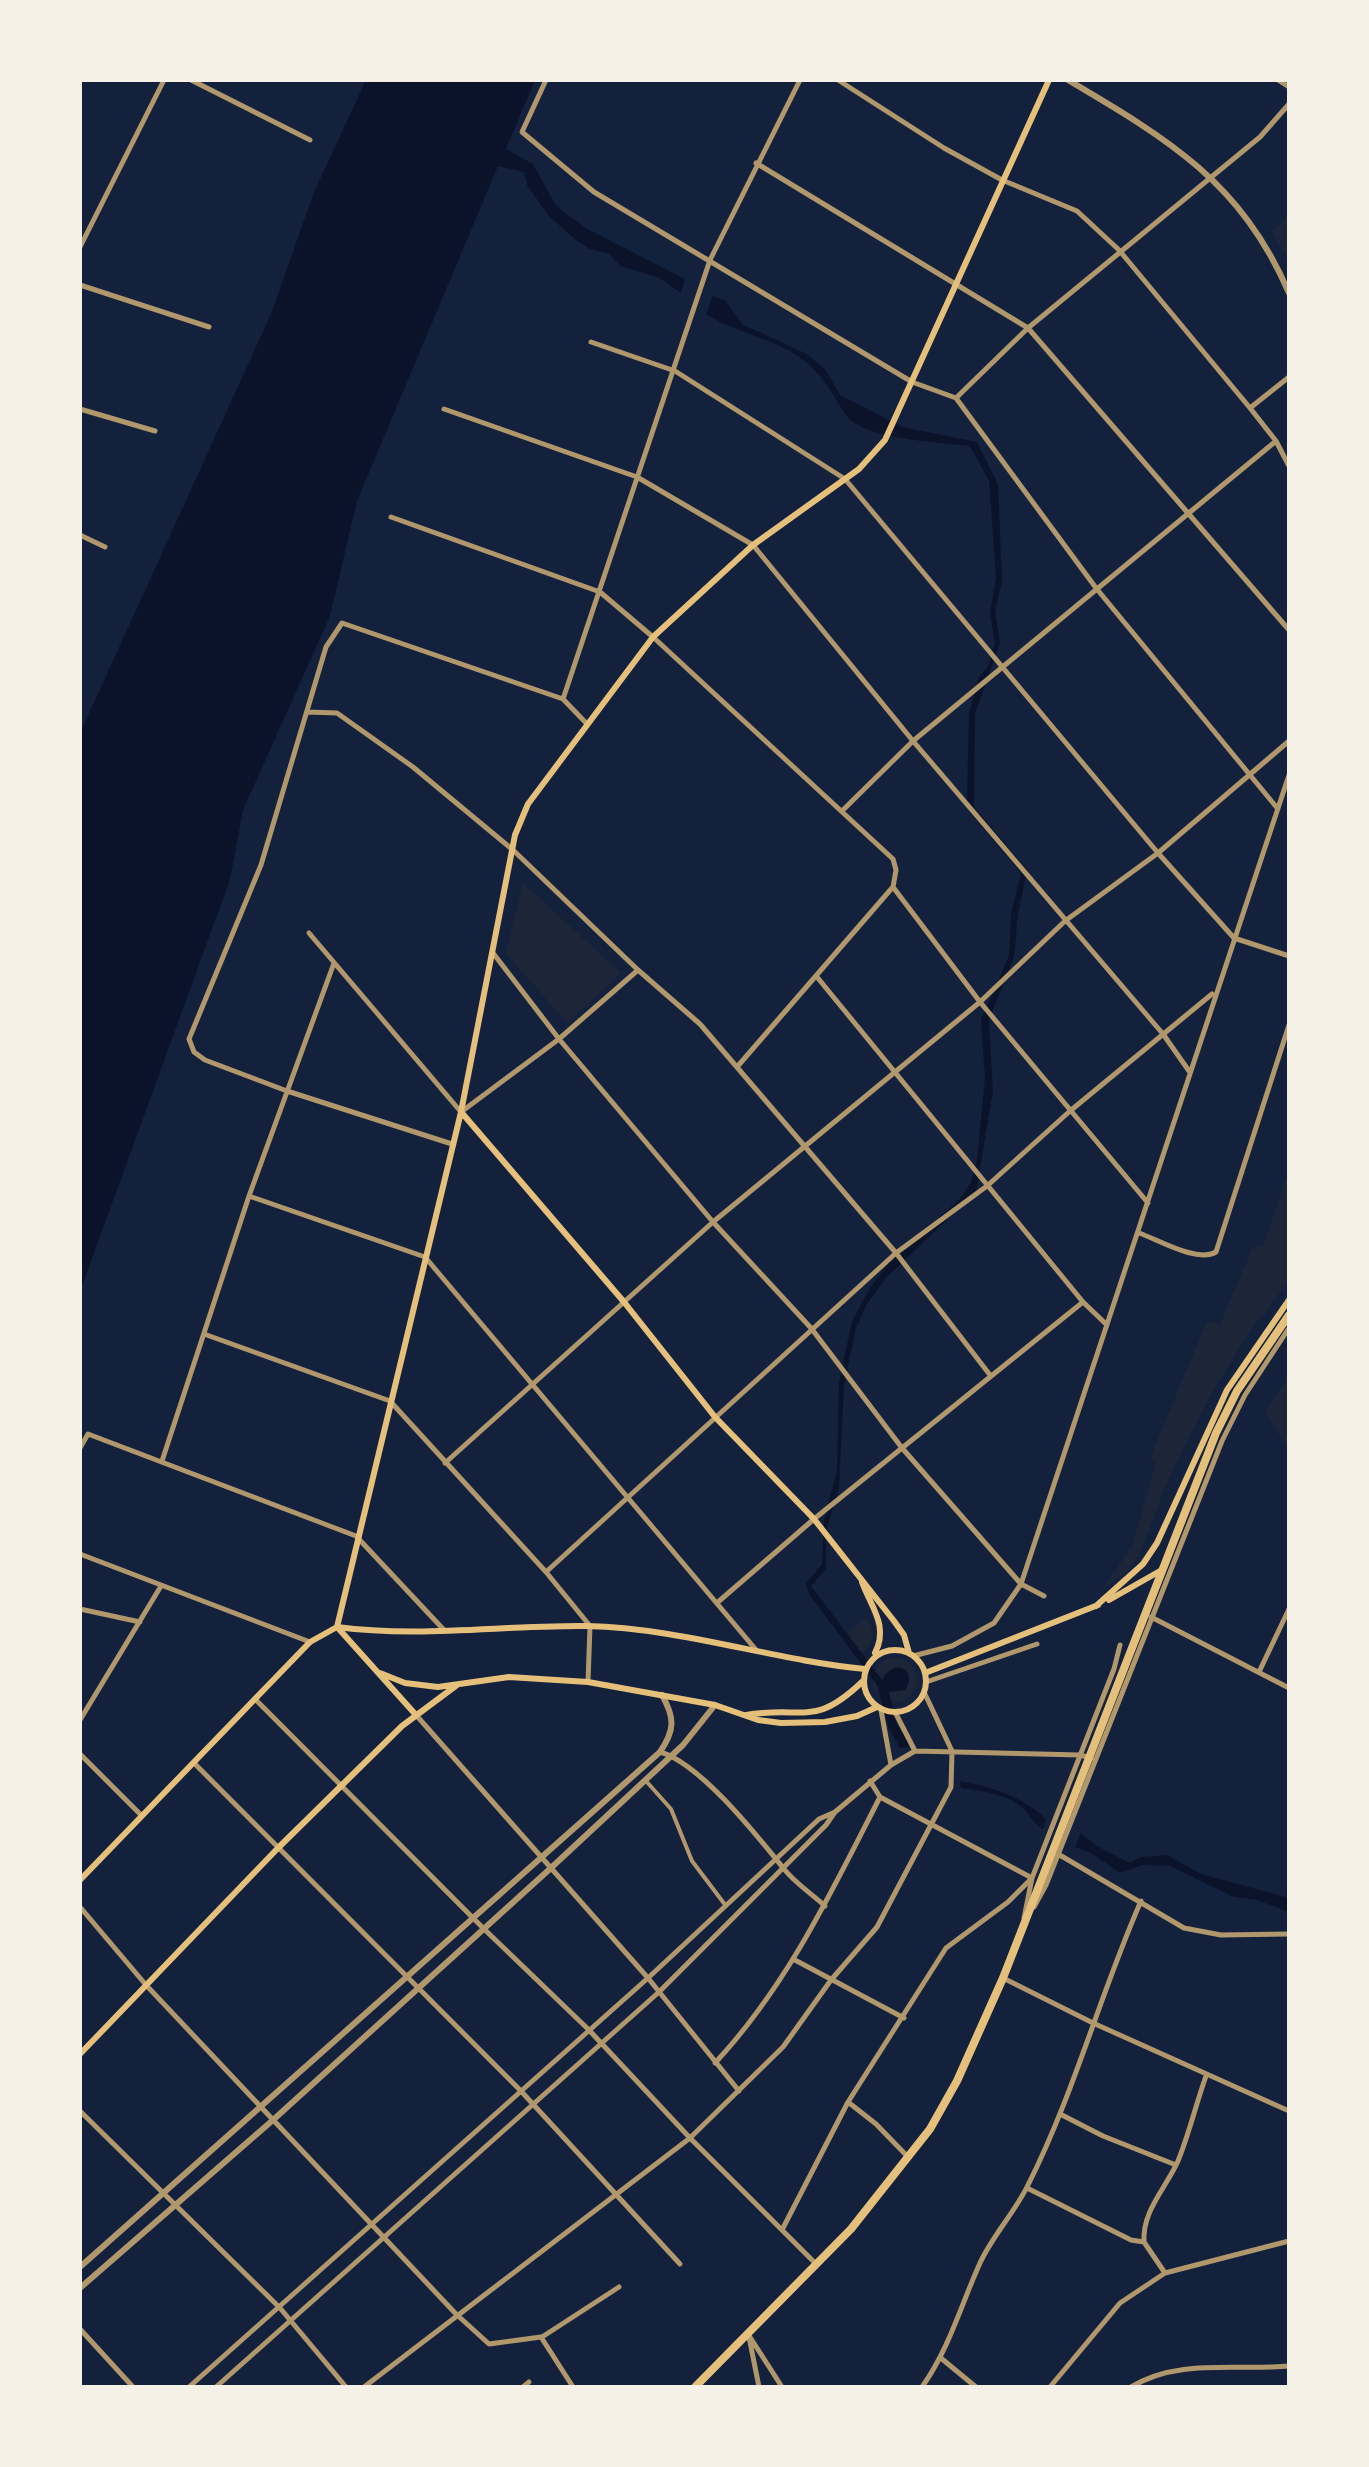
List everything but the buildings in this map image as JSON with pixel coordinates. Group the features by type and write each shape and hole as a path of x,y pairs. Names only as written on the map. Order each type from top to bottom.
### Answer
{"main road":[{"path":"337,1627 461,1112 520,820 653,637 753,545 845,479 871,458 885,440 1048,80"},
{"path":"380,1673 420,1686 526,1676 588,1682 715,1705 758,1720 813,1724 879,1708 896,1712 912,1707 924,1692 925,1677 904,1636 814,1520 715,1417 624,1302 461,1112"},
{"path":"1096,1606 1143,1564 1157,1543 1227,1390 1289,1300"},
{"path":"695,2387 817,2266 909,2158 957,2080 1003,1978 1216,1433 1237,1391 1289,1315"},
{"path":"871,1660 889,1650 936,1662 952,1660 1096,1606 1160,1571"},
{"path":"861,1580 880,1623 881,1641 863,1681 865,1691 879,1708"},
{"path":"80,1880 310,1642 337,1627 379,1633 590,1626 866,1669"},
{"path":"337,1627 416,1715"},
{"path":"925,1677 952,1660"},
{"path":"745,1715 822,1711 840,1703 863,1681"},
{"path":"80,2054 278,1848 416,1715 457,1685"}],"street":[{"path":"80,247 164,80"},
{"path":"191,80 310,140"},
{"path":"546,80 522,132 594,192 912,382 956,398 1096,588 1278,809"},
{"path":"563,699 710,260 800,80"},
{"path":"838,80 1002,180 1076,211 1119,250 1276,441 1289,466"},
{"path":"1068,80 1154,133 1211,175 1264,240 1289,293"},
{"path":"1278,80 1289,87"},
{"path":"956,398 1028,328 1260,137 1289,104"},
{"path":"756,163 1028,328 1289,630"},
{"path":"80,286 209,327"},
{"path":"591,342 675,371 845,479 1234,938 1289,956"},
{"path":"1250,408 1289,377"},
{"path":"80,408 155,431"},
{"path":"444,409 638,477 753,545 912,741 1164,1034 1189,1072"},
{"path":"843,810 912,741 1276,441"},
{"path":"392,517 600,592 893,859 893,887 737,1066"},
{"path":"80,536 105,547"},
{"path":"452,1144 205,1060 194,1052 189,1039 261,865 326,646 342,623 563,699 588,725"},
{"path":"308,712 337,713 360,728 513,850 700,1024 896,1253 990,1375"},
{"path":"445,1463 713,1222 980,1002 1065,921 1158,852 1289,741"},
{"path":"913,1656 972,1638 994,1624 1022,1584 1289,774"},
{"path":"893,887 980,1002 1148,1203"},
{"path":"309,933 461,1112 559,1039 638,970"},
{"path":"491,950 559,1039 713,1222 811,1328 902,1448 1022,1584 1044,1596"},
{"path":"162,1461 249,1196 334,963"},
{"path":"816,976 1083,1302 1107,1325"},
{"path":"546,1572 896,1253 988,1186 1070,1110 1216,992"},
{"path":"1139,1233 1198,1254 1209,1256 1216,1252 1289,1024"},
{"path":"249,1196 425,1257 758,1652"},
{"path":"717,1603 1083,1302"},
{"path":"1021,1931 1046,1886 1222,1441 1246,1394 1289,1328"},
{"path":"204,1334 390,1401 590,1626 588,1682"},
{"path":"80,1448 86,1434 356,1536 444,1630"},
{"path":"80,1554 310,1642"},
{"path":"80,1720 161,1585"},
{"path":"80,1609 140,1622"},
{"path":"1259,1672 1289,1609"},
{"path":"1151,1617 1289,1688"},
{"path":"925,1677 1037,1644"},
{"path":"1021,1931 1032,1878 1120,1646 1128,1676"},
{"path":"364,2387 690,2138 783,2047 831,1980 878,1928 951,1787 952,1751 924,1692"},
{"path":"80,2267 660,1752 670,1738 673,1719 662,1695"},
{"path":"256,1699 588,2028 817,2266"},
{"path":"80,2288 273,2120 552,1867 672,1755 715,1705"},
{"path":"879,1708 890,1765"},
{"path":"896,1712 915,1751"},
{"path":"416,1715 648,1978 738,2091"},
{"path":"216,2387 658,1992 835,1812 890,1765 915,1751 1080,1755 1094,1760"},
{"path":"660,1752 672,1755 743,1820 778,1858 782,1868 825,1906"},
{"path":"80,1754 142,1816"},
{"path":"194,1762 520,2090 680,2264"},
{"path":"645,1780 671,1809 692,1861 726,1906"},
{"path":"870,1781 880,1798 1032,1878"},
{"path":"715,2064 745,2031 793,1959 880,1798"},
{"path":"188,2387 648,1978 819,1819 835,1812"},
{"path":"1058,1854 1184,1928 1202,1933 1289,1934"},
{"path":"783,2229 848,2102 946,1948 1008,1902 1032,1878"},
{"path":"922,2387 942,2359 981,2260 1028,2188 1141,1901"},
{"path":"80,1906 146,1984 273,2120 456,2314 492,2344 541,2337 620,2287"},
{"path":"793,1959 904,2018"},
{"path":"1003,1978 1206,2076 1289,2111"},
{"path":"1165,2272 1144,2242 1143,2230 1150,2209 1176,2165 1206,2076"},
{"path":"848,2102 909,2158"},
{"path":"80,2111 280,2308 346,2387"},
{"path":"1060,2114 1176,2165"},
{"path":"1028,2188 1131,2240 1144,2242"},
{"path":"1050,2387 1120,2303 1165,2272 1289,2241"},
{"path":"80,2329 133,2387"},
{"path":"748,2334 759,2387"},
{"path":"748,2334 782,2387"},
{"path":"541,2337 573,2387"},
{"path":"942,2359 976,2387"},
{"path":"1131,2387 1161,2372 1183,2368 1244,2370 1289,2366"},
{"path":"523,2387 529,2382"}],"shaded area":[{"path":"366,80 535,80 506,149 533,164 555,204 567,215 685,279 681,293 660,278 620,266 609,254 590,249 549,216 527,185 524,172 498,166 357,501 330,616 243,810 230,880 80,1291 80,733 271,314 314,192"},
{"path":"1289,215 1289,263 1272,231"},
{"path":"713,296 726,301 742,324 807,354 825,369 840,395 902,427 977,442 998,484 1002,581 995,613 1000,643 975,714 974,807 1027,870 1014,957 989,1020 993,1091 976,1192 885,1279 856,1328 844,1385 839,1489 826,1531 826,1569 811,1586 882,1680 892,1669 903,1668 907,1672 905,1690 889,1692 897,1725 912,1746 900,1748 889,1729 877,1685 809,1594 806,1583 822,1565 824,1521 837,1470 839,1383 852,1321 891,1260 959,1200 971,1183 977,1160 985,1078 981,1019 1009,956 1011,915 1021,873 969,811 967,800 969,714 978,679 989,664 995,643 990,614 996,578 989,481 970,446 903,438 854,423 822,379 801,358 706,314"},
{"path":"523,883 621,973 567,1023 506,953"},
{"path":"1285,1180 1289,1182 1289,1281 1250,1331 1211,1394 1170,1475 1140,1553 1125,1573 1101,1591 1132,1546 1156,1463 1150,1458 1207,1321 1220,1324 1253,1247 1263,1246"},
{"path":"1289,1376 1289,1450 1265,1413"},
{"path":"866,1617 872,1637 866,1650 859,1652 848,1632"},
{"path":"895,1658 911,1664 917,1680 911,1696 895,1702 879,1696 873,1680 879,1664"},
{"path":"960,1781 1017,1798 1046,1819 1043,1829 1013,1801 961,1788"},
{"path":"1081,1833 1130,1863 1141,1857 1167,1855 1201,1874 1289,1898 1289,1912 1257,1900 1234,1897 1170,1866 1143,1865 1120,1873 1075,1847"}]}
